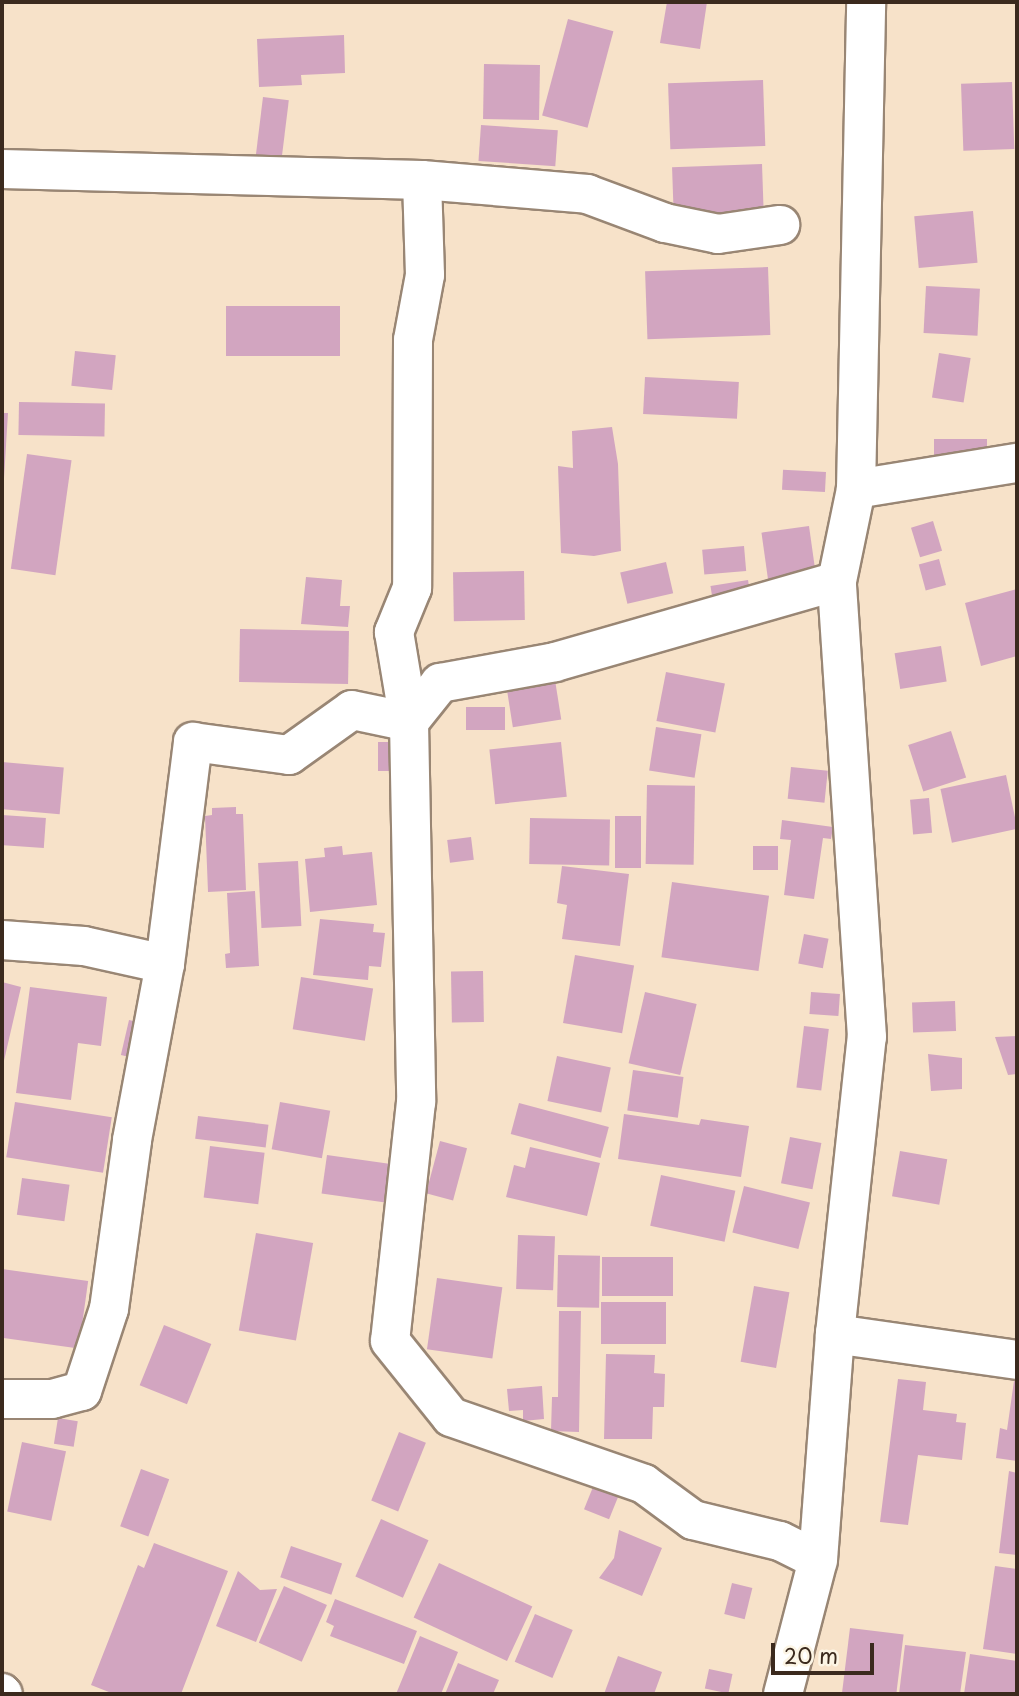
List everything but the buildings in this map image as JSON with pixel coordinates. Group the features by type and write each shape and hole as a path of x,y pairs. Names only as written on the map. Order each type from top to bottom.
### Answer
{"street":[{"path":"783,1694 818,1560 835,1334 867,1037 837,581 856,489 866,2"},
{"path":"2,169 422,180 587,194 665,223 718,234 780,225"},
{"path":"422,180 425,275 413,340 412,589 394,632 409,722 416,1102 390,1341 451,1417 644,1484 693,1520 780,1541 818,1560"},
{"path":"856,489 1017,463"},
{"path":"409,722 440,683 555,663 837,581"},
{"path":"2,1399 52,1399 82,1391 109,1309 132,1140 164,964 193,742 289,755 352,710 409,722"},
{"path":"2,940 84,946 164,964"},
{"path":"835,1334 1017,1360"}]}
